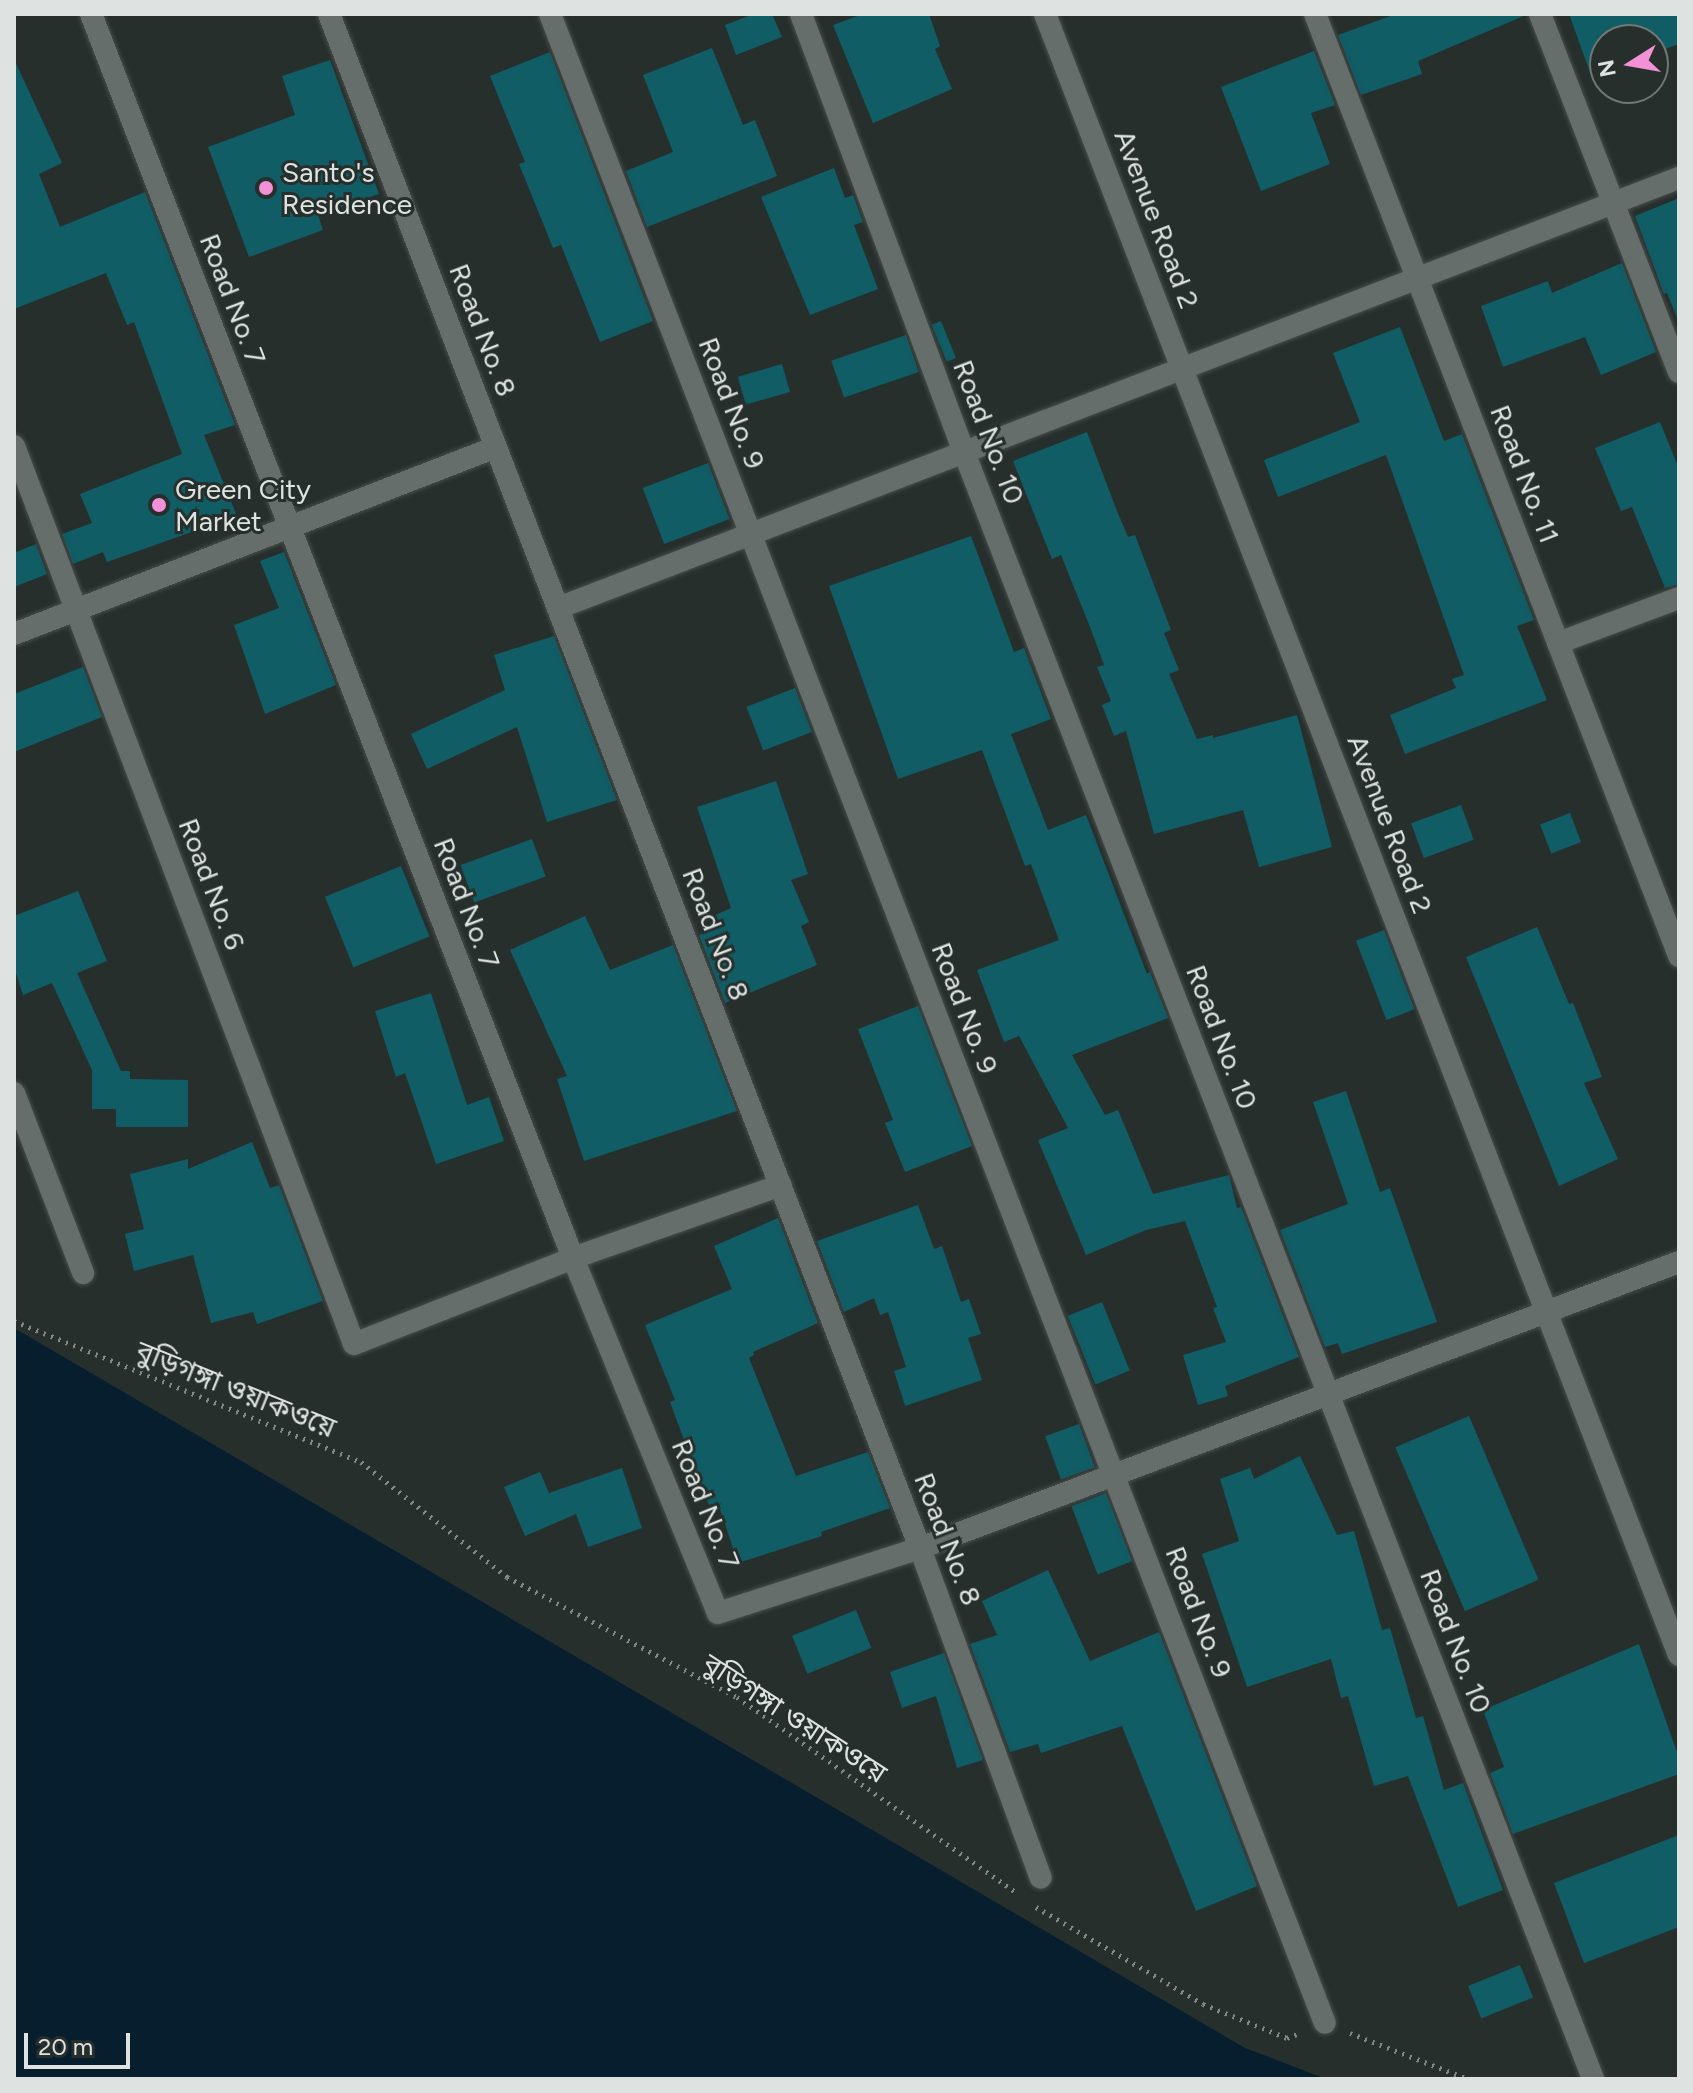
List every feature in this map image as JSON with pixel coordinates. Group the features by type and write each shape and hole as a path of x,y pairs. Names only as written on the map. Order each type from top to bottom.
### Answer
{"street":[{"name":"Road No. 7","path":"91,14 573,1258 718,1613 920,1548"},
{"name":"Road No. 8","path":"329,14 920,1548 1041,1878"},
{"name":"Road No. 9","path":"550,14 1325,2023"},
{"name":"Road No. 10","path":"801,14 964,452 1593,2079"},
{"name":"Avenue Road 2","path":"1045,14 1679,1655"},
{"name":"Road No. 11","path":"1315,14 1679,956"},
{"path":"1540,14 1679,372"},
{"path":"558,608 1679,178"},
{"name":"Road No. 6","path":"14,446 354,1344 573,1258"},
{"path":"14,634 496,447"},
{"path":"1558,643 1679,598"},
{"path":"14,1093 83,1273"},
{"path":"573,1258 781,1185"},
{"path":"920,1548 1679,1262"}],"path":[{"name":"বুড়িগঙ্গা ওয়াকওয়ে","path":"14,1321 361,1462 507,1577 737,1697 1036,1907 1203,2004 1287,2038 1325,2023"},
{"path":"1325,2023 1468,2079"}],"water":[{"path":"14,1328 1245,2048 1326,2079 14,2079"}],"building":[{"path":"754,14 772,14 782,37 736,55 725,25"},
{"path":"863,14 929,14 940,46 935,49 952,89 873,123 833,25"},
{"path":"1396,14 1526,15 1418,61 1422,74 1361,95 1338,35"},
{"path":"1569,14 1679,14 1679,44 1669,47 1669,24 1589,24 1589,69"},
{"path":"712,48 743,125 755,120 777,176 647,227 626,171 673,152 643,75"},
{"path":"1314,51 1335,105 1311,113 1330,164 1261,191 1221,87"},
{"path":"550,52 653,321 600,342 561,245 553,248 519,164 525,162 490,76"},
{"path":"14,59 62,163 39,174 60,227 145,192 235,425 204,435 237,516 107,562 103,552 73,564 62,534 92,523 80,494 182,454 134,322 127,325 106,273 14,309"},
{"path":"330,60 379,194 318,215 323,230 249,257 208,147 295,115 282,76"},
{"path":"834,168 845,198 853,195 863,222 854,225 878,289 810,315 761,197"},
{"path":"1679,198 1678,320 1667,293 1664,294 1635,216"},
{"path":"1622,263 1656,352 1601,375 1585,337 1503,367 1481,306 1548,281 1552,293"},
{"path":"941,321 956,358 947,362 932,325"},
{"path":"1400,327 1444,441 1462,434 1534,620 1517,626 1547,700 1405,754 1390,715 1456,688 1452,679 1464,675 1386,455 1278,497 1264,460 1360,422 1333,353"},
{"path":"906,335 919,372 844,398 831,361"},
{"path":"782,364 790,392 746,405 738,377"},
{"path":"1660,422 1679,469 1679,584 1665,588 1632,507 1621,511 1595,448"},
{"path":"1087,432 1128,537 1135,535 1171,630 1164,633 1179,670 1169,674 1197,739 1213,735 1213,738 1297,715 1332,847 1259,867 1243,810 1154,834 1126,731 1114,736 1102,705 1111,701 1097,667 1104,665 1090,627 1061,555 1052,559 1013,461"},
{"path":"708,463 730,519 664,544 643,488"},
{"path":"971,536 1014,652 1024,648 1051,719 1011,734 1048,830 1086,815 1147,974 1150,972 1168,1018 1072,1055 1105,1115 1118,1110 1153,1194 1229,1175 1237,1208 1241,1207 1299,1357 1225,1386 1228,1396 1198,1405 1183,1355 1226,1342 1213,1308 1217,1307 1185,1221 1146,1230 1086,1255 1038,1140 1068,1128 1019,1036 1004,1042 977,970 1059,940 1031,864 1025,866 982,750 898,779 829,586"},
{"path":"36,544 47,574 14,587 14,553"},
{"path":"284,552 336,685 265,714 234,625 279,608 260,561"},
{"path":"554,636 617,800 547,822 517,727 427,769 411,734 505,690 494,655"},
{"path":"83,667 102,717 14,752 14,694"},
{"path":"795,688 812,732 763,751 746,707"},
{"path":"776,781 808,874 791,880 809,922 801,926 817,965 725,1003 699,935 716,928 711,917 731,908 697,807"},
{"path":"1461,805 1474,840 1424,858 1411,823"},
{"path":"1570,813 1581,842 1551,853 1540,824"},
{"path":"532,839 546,877 474,903 461,865"},
{"path":"401,866 429,936 353,967 325,897"},
{"path":"78,891 107,961 77,973 121,1071 130,1071 130,1079 188,1080 188,1127 116,1127 116,1109 92,1109 92,1070 52,983 23,995 14,967 14,916"},
{"path":"585,916 610,970 673,945 737,1111 584,1161 557,1079 567,1076 510,950"},
{"path":"1537,927 1569,1004 1573,1003 1602,1077 1584,1083 1618,1159 1559,1186 1466,957"},
{"path":"1384,930 1414,1009 1386,1020 1356,941"},
{"path":"431,993 467,1105 489,1097 504,1141 436,1164 405,1073 396,1077 375,1011"},
{"path":"918,1006 972,1146 905,1172 885,1123 893,1120 858,1029"},
{"path":"1346,1091 1380,1192 1390,1188 1437,1322 1342,1354 1338,1343 1325,1347 1280,1230 1348,1204 1313,1102"},
{"path":"252,1142 270,1188 279,1185 323,1301 257,1324 253,1312 211,1323 193,1255 134,1271 125,1234 144,1229 130,1174 188,1159 188,1169"},
{"path":"918,1205 934,1249 942,1246 961,1302 969,1299 981,1334 968,1338 982,1380 905,1406 894,1371 906,1367 888,1312 880,1315 874,1298 844,1312 817,1241"},
{"path":"778,1218 818,1323 753,1352 754,1355 749,1358 796,1476 868,1452 890,1508 821,1532 822,1536 738,1563 718,1503 709,1505 696,1472 670,1402 675,1400 645,1325 732,1289 714,1246"},
{"path":"1102,1302 1130,1371 1095,1384 1068,1316"},
{"path":"1469,1416 1539,1580 1465,1611 1395,1447"},
{"path":"1079,1424 1095,1467 1061,1480 1045,1436"},
{"path":"1300,1456 1337,1535 1354,1531 1382,1630 1390,1628 1416,1718 1423,1716 1444,1790 1463,1783 1503,1890 1458,1907 1408,1776 1374,1786 1348,1696 1341,1698 1331,1659 1247,1687 1202,1554 1239,1541 1220,1479 1250,1468 1254,1479"},
{"path":"622,1468 642,1528 588,1547 576,1514 525,1536 504,1487 540,1472 549,1493"},
{"path":"1106,1493 1132,1561 1098,1574 1071,1506"},
{"path":"1048,1570 1090,1661 1159,1632 1257,1886 1196,1911 1122,1726 1041,1753 1038,1744 1010,1752 970,1644 997,1635 982,1601"},
{"path":"856,1610 871,1648 807,1674 792,1636"},
{"path":"1639,1644 1679,1758 1679,1774 1513,1834 1490,1773 1504,1767 1483,1710"},
{"path":"944,1653 983,1760 957,1768 936,1696 902,1708 890,1672"},
{"path":"1679,1835 1679,1927 1584,1963 1554,1883"},
{"path":"1520,1965 1533,1997 1481,2018 1468,1986"}],"place":[{"name":"Santo's Residence","path":"266,188"},
{"name":"Green City Market","path":"159,505"}]}
